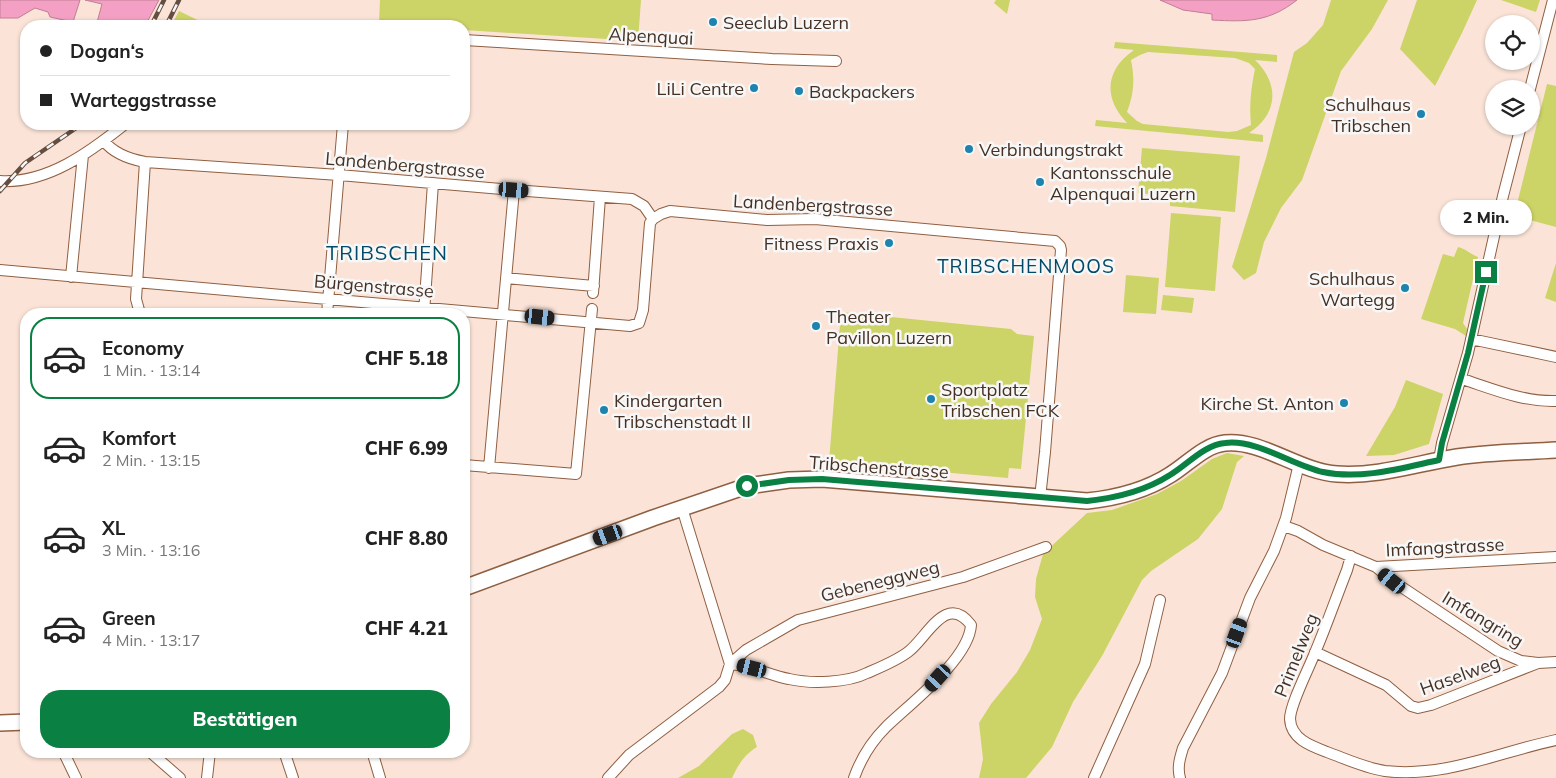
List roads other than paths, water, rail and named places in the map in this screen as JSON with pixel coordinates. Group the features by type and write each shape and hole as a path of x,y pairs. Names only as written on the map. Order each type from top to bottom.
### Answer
{"street":[{"path":"1532,80 1553,0"},
{"name":"Alpenquai","path":"470,40 836,62"},
{"path":"0,181 20,181 35,177 83,155 118,130"},
{"path":"327,308 342,130"},
{"path":"1439,460 1442,443 1472,339 1503,196 1519,135"},
{"name":"Landenbergstrasse","path":"104,141 123,156 145,162 339,175 632,199 644,206 653,219 670,211 767,220 815,219 1052,240 1057,243 1061,250 1040,498"},
{"path":"71,277 83,155"},
{"path":"138,308 136,299 145,162"},
{"path":"424,308 433,183"},
{"path":"489,468 514,190"},
{"path":"506,278 594,289 600,197"},
{"name":"Bürgenstrasse","path":"470,312 630,326 639,322 643,310 650,223 653,219"},
{"name":"Bürgenstrasse","path":"0,270 328,299 407,308"},
{"path":"470,466 576,474 592,309"},
{"path":"1472,339 1556,357"},
{"path":"1462,379 1526,400 1556,401"},
{"name":"Tribschenstrasse","path":"470,586 682,508 756,484 822,479 1087,501 1119,496 1146,488 1212,447 1223,443 1236,442 1251,446 1299,464"},
{"path":"1180,778 1178,772 1183,748 1222,673 1250,598 1274,551 1284,526 1299,464 1321,472 1357,475 1439,460 1487,454 1556,450"},
{"path":"608,778 629,755 719,687 725,680 730,664 682,508"},
{"name":"Imfangstrasse","path":"1284,526 1376,567 1556,557"},
{"name":"Gebeneggweg","path":"730,664 746,650 798,620 963,577 1046,547"},
{"name":"Primelweg","path":"1351,556 1316,652 1291,711 1291,723 1295,733 1305,743 1376,769 1410,773 1455,768 1525,747 1556,740"},
{"name":"Imfangring","path":"1376,567 1394,582 1498,651 1514,659 1538,663 1556,662"},
{"path":"1094,778 1145,664 1160,600"},
{"path":"730,664 809,683 854,677 865,674 909,652 939,619 948,613 957,613 965,618 971,625 966,643 929,688 886,727 872,743 863,755 854,778"},
{"name":"Haselweg","path":"1316,652 1386,685 1411,706 1418,708 1432,705 1538,663"},
{"path":"2,718 20,715"},
{"path":"2,718 20,721"},
{"path":"66,758 76,778"},
{"path":"157,758 180,778"},
{"path":"208,778 209,758"},
{"path":"286,758 293,778"},
{"path":"374,758 380,778"}],"railway":[{"path":"154,20 164,0"},
{"path":"169,20 179,0"},
{"path":"0,191 25,163 73,130"}],"place":[{"name":"Seeclub Luzern","path":"713,22"},
{"name":"LiLi Centre","path":"754,88"},
{"name":"Backpackers","path":"799,91"},
{"name":"Schulhaus Tribschen","path":"1421,114"},
{"name":"Verbindungstrakt","path":"969,149"},
{"name":"Kantonsschule Alpenquai Luzern","path":"1040,182"},
{"name":"Fitness Praxis","path":"889,243"},
{"name":"Schulhaus Wartegg","path":"1405,288"},
{"name":"Theater Pavillon Luzern","path":"816,326"},
{"name":"Sportplatz Tribschen FCK","path":"931,399"},
{"name":"Kirche St. Anton","path":"1344,403"},
{"name":"Kindergarten Tribschenstadt II","path":"604,410"}],"district":[{"name":"TRIBSCHEN","path":"387,252"},
{"name":"TRIBSCHENMOOS","path":"1026,266"}]}
